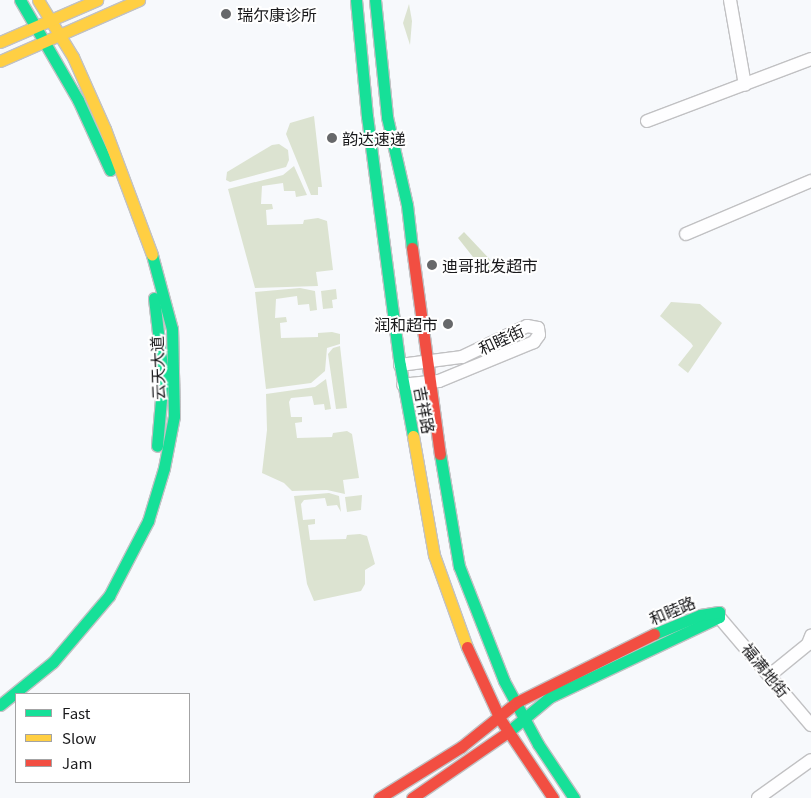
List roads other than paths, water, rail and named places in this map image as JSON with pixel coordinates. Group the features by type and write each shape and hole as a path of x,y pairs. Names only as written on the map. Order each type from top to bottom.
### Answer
{"main road":[{"name":"云天大道","path":"0,692 39,661 74,626 110,574 130,534 148,484 161,409 161,343 152,286 108,165 78,100 20,0"},
{"name":"云天大道","path":"0,705 53,662 109,596 148,521 164,468 174,416 172,329 162,280 116,155 73,57 38,0"},
{"path":"0,42 98,0"},
{"path":"0,61 139,0"},
{"name":"吉祥路","path":"356,0 367,116 391,282 400,365 436,564 466,644 500,719 552,798"},
{"name":"吉祥路","path":"375,0 387,118 407,205 428,363 429,384 459,566 488,643 517,702 538,744 574,798"},
{"path":"391,282 417,280"},
{"name":"和睦路","path":"379,798 500,719 517,702 682,622 714,611 719,612 719,617 558,693 524,715 507,732 412,798"}],"street":[{"path":"730,0 744,85"},
{"path":"647,120 811,59"},
{"path":"686,234 811,181"},
{"name":"和睦街","path":"400,365 428,363 462,357 527,326 538,328 539,334 534,342 429,384 403,386"},
{"name":"福满地街","path":"719,617 811,725"},
{"path":"770,675 808,644 811,636"},
{"path":"758,798 811,760"}],"place":[{"name":"瑞尔康诊所","path":"226,14"},
{"name":"韵达速递","path":"332,138"},
{"name":"迪哥批发超市","path":"432,265"},
{"name":"润和超市","path":"448,324"}]}
